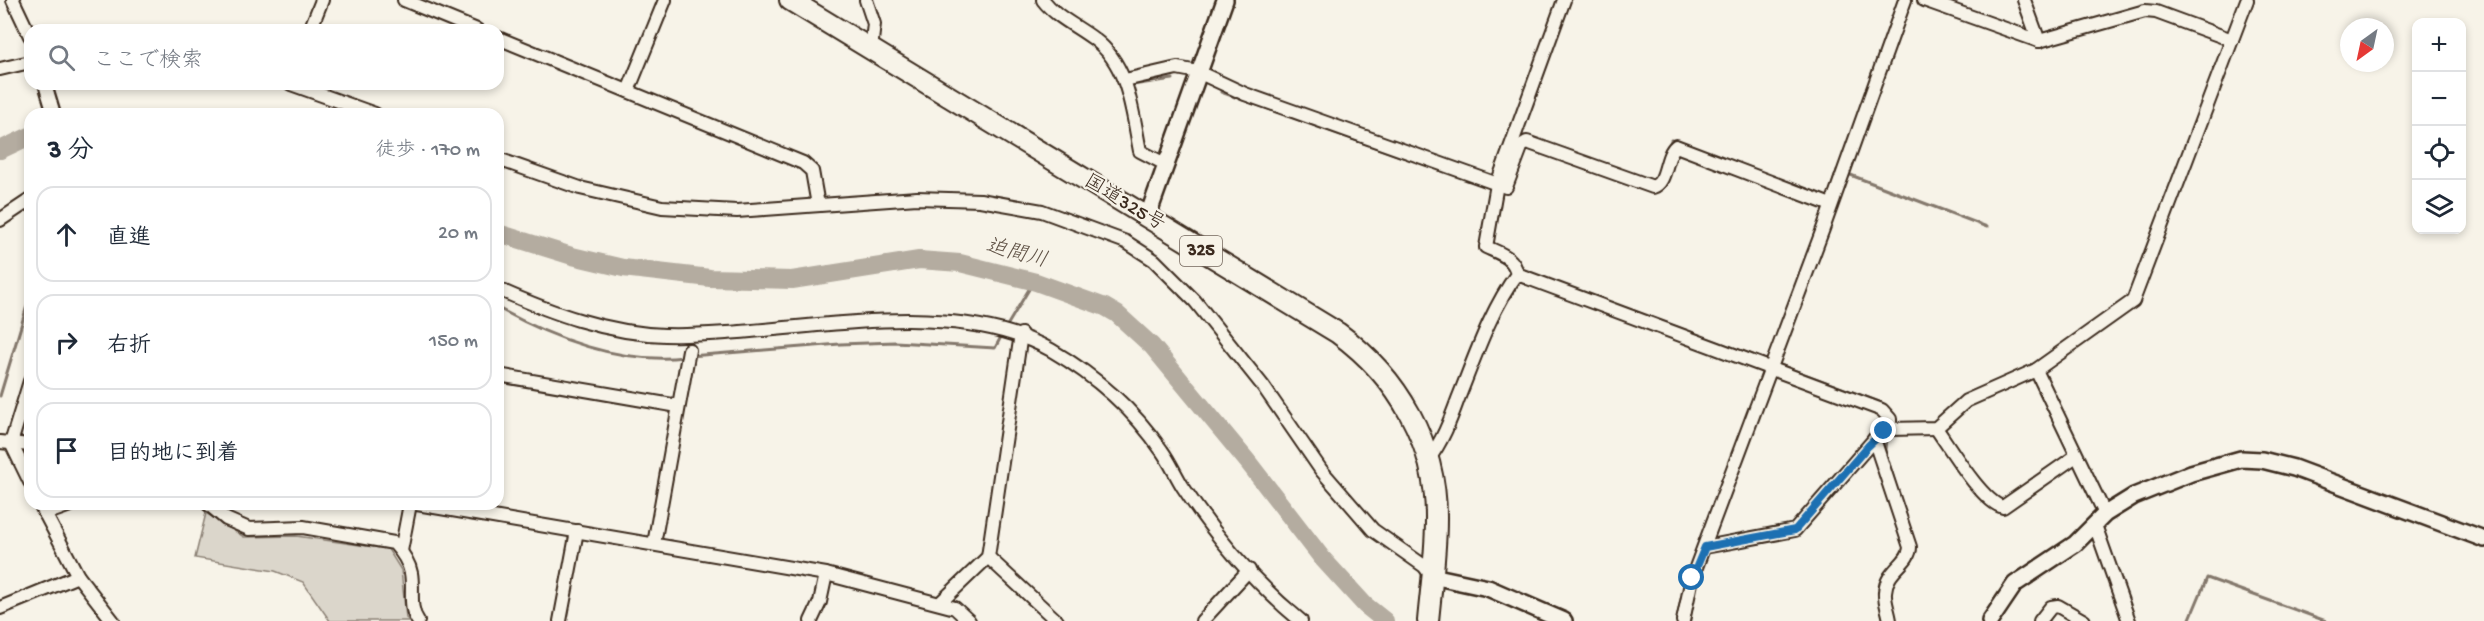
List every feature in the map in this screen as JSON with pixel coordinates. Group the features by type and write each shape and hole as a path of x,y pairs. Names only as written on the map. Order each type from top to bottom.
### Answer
{"highway":[{"name":"国道325号","path":"790,0 1352,343 1380,369 1403,400 1421,437 1428,460 1436,519 1428,621"}],"street":[{"path":"13,0 24,24"},
{"path":"312,24 322,0"},
{"path":"404,0 462,24"},
{"path":"627,91 665,0"},
{"path":"866,0 874,24 872,49"},
{"path":"1042,0 1052,10 1106,49 1125,80 1140,151 1165,164"},
{"path":"1147,218 1225,0"},
{"path":"1428,460 1440,445 1472,362 1506,288 1517,274 1515,264 1510,259 1486,247 1497,184 1564,0"},
{"path":"1683,621 1686,597 1905,0"},
{"path":"1924,0 2039,41 2145,11 2154,6 2232,40"},
{"path":"2024,0 2039,41"},
{"path":"1705,547 1795,530 1874,439 1890,429 1936,428 1966,400 2036,370 2133,301 2247,0"},
{"path":"504,40 803,163 812,171 818,205"},
{"path":"0,69 24,63"},
{"path":"1125,80 1170,69 1198,72 1245,94 1506,187 1509,185 1522,146 1527,142 1653,187 1660,182 1676,146 1831,205"},
{"path":"47,90 52,108"},
{"path":"308,90 358,108"},
{"path":"504,161 580,188 662,207 726,212 917,198 980,200 1059,216 1138,249 1165,269 1195,301 1263,386 1346,500 1379,536 1424,566 1432,576 1488,588 1564,621"},
{"path":"0,220 24,204"},
{"path":"1517,274 1882,410 1890,419 1890,429"},
{"path":"504,292 546,310 593,325 663,335 918,321 990,327 1021,334 1053,351 1106,388 1131,412 1162,450 1181,484 1249,570 1301,621"},
{"path":"940,603 988,557 1021,334"},
{"path":"654,544 689,350"},
{"path":"2036,370 2076,456 2100,519 2129,621"},
{"path":"504,376 678,406"},
{"path":"6,442 24,396"},
{"path":"1936,428 1973,479 1992,500 2003,507 2076,456"},
{"path":"1874,439 1910,547 1908,556 1891,573 1885,590 1890,621"},
{"path":"6,442 24,444"},
{"path":"6,442 24,472"},
{"path":"1990,621 2014,584 2075,544 2100,519 2154,487 2230,461 2262,460 2294,468 2484,539"},
{"path":"44,510 78,576 113,621"},
{"path":"215,510 226,519 249,529 303,527 394,543 401,551 411,572 411,598 418,621"},
{"path":"401,551 409,510"},
{"path":"453,510 826,574 940,603 955,608 969,621"},
{"path":"560,621 577,531"},
{"path":"988,557 1057,621"},
{"path":"1202,621 1249,570"},
{"path":"811,621 820,602 826,574"},
{"path":"0,608 78,576"},
{"path":"2040,621 2051,608 2058,606 2084,621"}],"shaded area":[{"path":"206,513 244,537 296,536 388,549 401,570 406,618 410,621 330,621 303,582 275,571 195,558"}],"waterway":[{"path":"1132,85 1173,79"},
{"path":"1221,92 1403,157"},
{"path":"1519,142 1521,135 1528,138"},
{"name":"迫間川","path":"0,150 24,139"},
{"path":"1668,148 1671,140 1677,142"},
{"path":"1832,186 1837,170"},
{"path":"1848,174 1987,227"},
{"path":"1499,205 1502,192"},
{"name":"迫間川","path":"504,235 572,256 623,268 710,278 792,280 919,260 960,263 1036,282 1105,307 1117,314 1152,346 1248,462 1322,558 1365,605 1385,621"},
{"path":"1489,252 1488,255 1504,263"},
{"path":"1005,329 1034,281"},
{"path":"1598,298 1763,359"},
{"path":"504,311 542,330 588,347 636,357 684,357"},
{"path":"0,396 24,316"},
{"path":"690,356 895,342 995,348 1002,335"},
{"path":"1780,365 1882,403"},
{"path":"1886,438 1885,450 1895,483"},
{"path":"1910,561 1916,551 1915,543"},
{"path":"2189,621 2207,578 2326,621"}],"route":[{"path":"1692,578 1705,547 1795,530 1807,519 1868,446 1884,431"}]}
